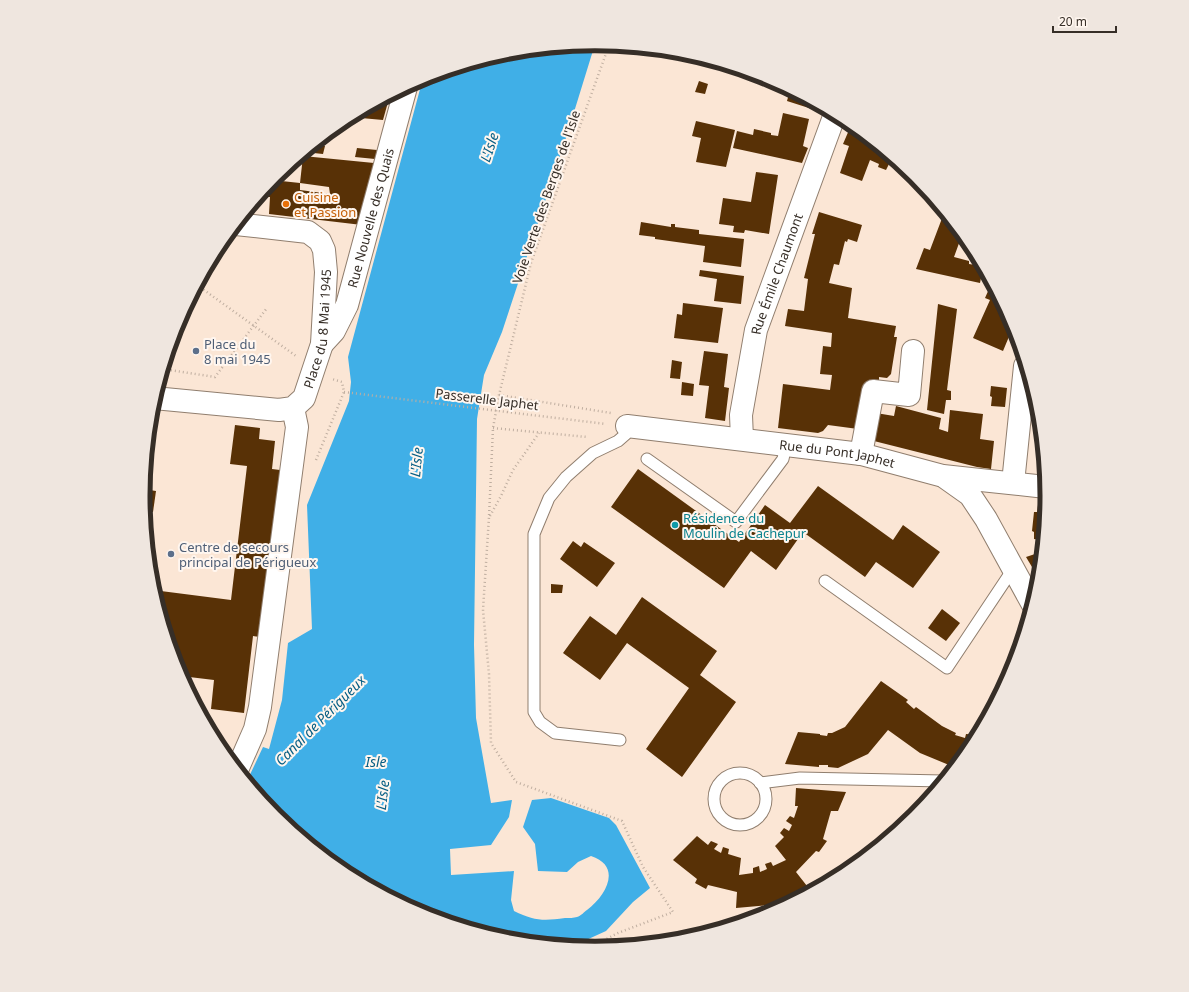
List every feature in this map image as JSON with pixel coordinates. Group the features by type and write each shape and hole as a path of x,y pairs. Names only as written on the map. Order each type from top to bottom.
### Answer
{"street":[{"name":"Rue Nouvelle des Quais","path":"322,344 334,331 347,305 404,94"},
{"name":"Rue Émile Chaumont","path":"742,439 741,416 756,330 833,120"},
{"name":"Place du 8 Mai 1945","path":"241,225 308,232 320,241 324,250 326,272 322,344 304,398 293,408"},
{"path":"861,454 873,391 909,395 913,350"},
{"path":"1013,483 1024,380"},
{"path":"161,399 279,410 293,408 297,427 260,707 255,730 239,765"},
{"name":"Rue du Pont Japhet","path":"622,434 742,439 861,454 943,476 1040,486"},
{"path":"943,476 970,495 986,519 1028,596"}],"lane":[{"path":"620,740 555,733 540,722 534,712 534,534 549,498 566,477 593,453 622,434"},
{"path":"647,459 736,522 783,459 786,445"},
{"path":"824,581 947,668 1013,569"},
{"path":"760,782 766,798 765,807 761,815 755,821 743,825 730,824 722,819 717,813 714,800 716,788 721,781 728,776 741,774 753,777 760,782 800,778 936,781"}],"path":[{"name":"Voie Verte des Berges de l'Isle","path":"539,432 493,428 499,395 531,263 607,51"},
{"path":"201,288 294,354 313,373"},
{"path":"168,370 215,377 267,308"},
{"path":"315,461 344,392 342,382"},
{"name":"Passerelle Japhet","path":"344,392 507,412 622,434"},
{"path":"490,517 513,470 539,432 576,435 622,434 622,415 499,395"},
{"path":"604,941 618,933 673,912"}],"water":[{"name":"Isle","path":"593,51 566,138 502,332 484,375 477,419 474,645 476,718 491,803 512,800 509,817 491,845 450,849 451,875 514,871 511,900 514,911 527,917 539,919 551,920 576,917 581,915 600,897 605,889 609,874 601,861 591,856 578,862 567,872 538,871 535,844 523,827 532,800 551,798 609,818 616,825 650,888 633,902 606,931 585,941 536,937 479,926 424,907 398,895 347,866 301,831 280,811 249,776 263,747 269,749 282,700 288,643 312,629 307,505 349,401 351,382 348,357 421,87 479,66 508,60 536,55"}],"building":[{"path":"699,81 708,84 705,94 695,92"},
{"path":"788,96 812,109 787,101"},
{"path":"388,102 383,120 360,118"},
{"path":"783,113 809,119 803,146 808,148 802,163 733,148 737,131 753,135 754,129 778,136"},
{"path":"696,121 735,130 726,167 696,162 701,138 692,136"},
{"path":"849,131 890,163 886,170 878,167 879,164 870,160 862,181 840,173 849,146 843,144"},
{"path":"321,146 325,146 323,154 311,153"},
{"path":"357,148 377,150 375,159 355,157"},
{"path":"307,156 374,163 362,225 269,214 270,197 266,197 280,181 300,183 303,160","holes":["300,183 329,187 330,194 300,190"]},
{"path":"756,172 778,175 769,234 745,230 744,233 733,232 734,226 719,224 723,198 751,202"},
{"path":"819,212 862,225 857,242 848,239 847,242 845,241 839,265 834,264 829,283 852,288 848,318 896,326 894,337 897,337 891,374 887,378 879,377 879,382 868,381 858,429 828,425 823,431 818,433 778,428 783,384 830,390 832,375 820,374 823,346 831,347 832,333 785,326 788,309 804,311 808,279 804,278 815,234 812,234"},
{"path":"942,218 960,241 954,257 969,261 969,264 975,265 981,276 980,283 916,269 924,248 930,250"},
{"path":"641,222 671,227 671,224 675,224 675,227 699,230 699,234 744,239 741,267 703,262 705,246 655,239 655,237 639,235"},
{"path":"700,270 744,276 741,304 714,301 717,279 699,276"},
{"path":"989,290 1009,335 1003,351 973,338 990,300 985,298"},
{"path":"683,303 723,308 718,343 674,338 677,314 682,315"},
{"path":"938,304 957,309 947,390 951,391 951,400 946,400 944,414 927,410"},
{"path":"704,351 728,354 724,387 729,388 725,421 705,418 709,386 699,385"},
{"path":"672,360 682,362 680,379 670,378"},
{"path":"682,382 694,384 693,396 681,395"},
{"path":"991,386 1007,388 1005,407 991,406"},
{"path":"896,406 941,418 939,429 948,432 950,410 983,414 980,439 994,441 991,469 977,467 870,440 876,413 894,416"},
{"path":"235,425 260,428 259,439 275,441 272,469 280,470 261,637 253,636 244,713 211,709 214,680 188,677 173,639 160,591 231,600 247,466 230,464"},
{"path":"638,469 739,542 765,505 790,523 818,486 893,540 903,525 940,552 913,588 876,562 865,577 803,532 776,570 751,551 724,588 611,507"},
{"path":"150,490 156,491 153,512 150,512"},
{"path":"1040,504 1038,539 1034,539 1034,532 1032,531 1034,512 1037,512 1038,505"},
{"path":"573,541 581,547 584,542 615,563 597,587 560,559"},
{"path":"1036,554 1033,569 1026,557"},
{"path":"551,584 563,585 562,593 551,593"},
{"path":"642,597 717,651 700,675 736,702 682,777 646,749 689,688 627,643 600,680 563,653 590,616 616,635"},
{"path":"942,609 960,623 946,641 928,628"},
{"path":"881,681 908,700 906,702 914,709 916,707 942,726 956,733 955,735 965,738 966,734 970,734 949,765 920,753 888,730 868,754 838,768 828,767 828,765 819,765 819,767 785,764 798,732 827,736 828,733 832,733 845,727"},
{"path":"796,788 846,792 838,811 831,811 823,839 827,841 819,852 816,851 796,872 807,886 768,906 736,908 737,892 708,885 706,889 695,883 697,879 673,860 697,836 708,845 711,841 718,844 714,849 721,853 723,847 729,849 728,854 741,858 739,875 753,873 753,868 759,866 760,872 767,869 765,864 771,862 773,866 786,860 775,846 784,837 780,833 784,828 789,831 792,825 786,821 790,816 794,818 798,806 795,806"}],"place":[{"name":"Cuisine et Passion","path":"286,204"},
{"name":"Place du 8 mai 1945","path":"196,351"},
{"name":"Résidence du Moulin de Cachepur","path":"675,525"},
{"name":"Centre de secours principal de Périgueux","path":"171,554"}],"water label":[{"name":"L'Isle","path":"489,147"},
{"name":"L'Isle","path":"416,462"},
{"name":"Canal de Périgueux","path":"320,720"},
{"name":"L'Isle","path":"382,795"}]}
